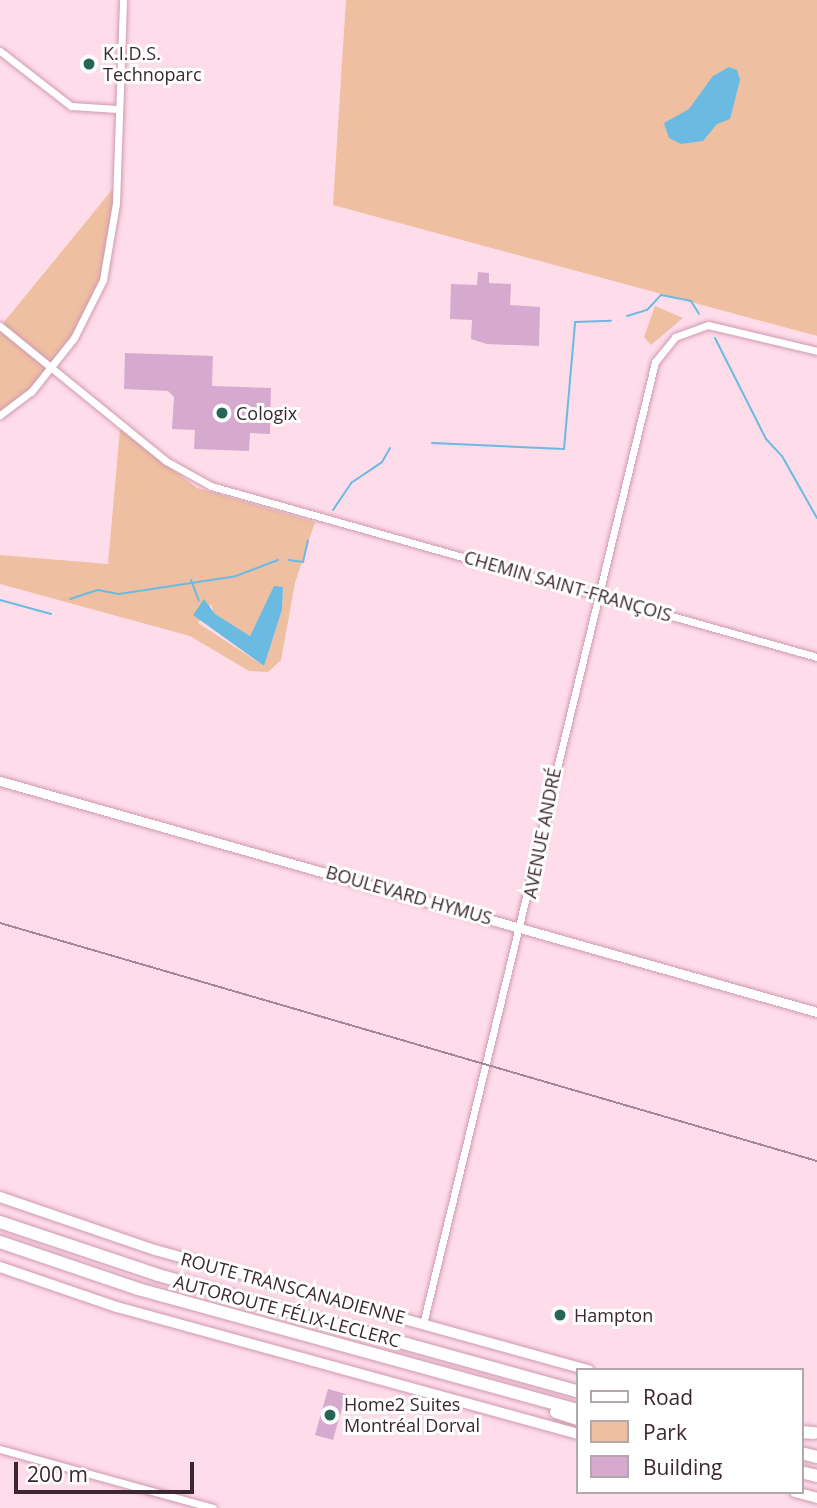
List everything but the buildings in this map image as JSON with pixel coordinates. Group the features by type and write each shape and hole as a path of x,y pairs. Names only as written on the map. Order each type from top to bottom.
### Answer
{"highway":[{"name":"AUTOROUTE FÉLIX-LECLERC","path":"0,1222 107,1260 576,1389"},
{"name":"AUTOROUTE FÉLIX-LECLERC","path":"0,1242 138,1289 576,1410"},
{"path":"474,1381 576,1419"}],"main road":[{"name":"ROUTE TRANSCANADIENNE","path":"0,1197 135,1244 582,1368"},
{"path":"0,1267 117,1307 576,1434"}],"street":[{"path":"0,415 31,392 87,316 113,243 123,0"},
{"path":"0,51 71,106 117,109"},
{"name":"AVENUE ANDRÉ","path":"423,1324 523,927 596,594 653,366 667,344 692,328 716,325 817,351"},
{"name":"CHEMIN SAINT-FRANÇOIS","path":"0,326 187,476 318,516 817,657"},
{"name":"BOULEVARD HYMUS","path":"0,781 817,1012"},
{"path":"0,1449 182,1504 213,1508"}],"green space":[{"path":"346,0 817,0 817,336 333,205"},
{"path":"116,185 113,244 87,316 31,392 0,415 0,327"},
{"path":"655,306 683,318 651,345 644,337"},
{"path":"120,429 197,488 315,522 295,583 281,660 268,672 249,671 190,636 0,584 0,555 108,564","holes":["274,587 283,587 282,610 264,666 198,623 211,604 214,614 250,636"]}],"water":[{"path":"729,67 737,70 740,80 730,119 717,124 703,141 681,144 669,138 664,123 689,109 713,76"},
{"path":"274,586 283,587 282,610 264,666 193,615 204,599 215,614 250,636"}],"waterway":[{"path":"627,316 647,310 661,295 691,301 699,314"},
{"path":"432,443 564,449 575,322 611,321"},
{"path":"715,338 766,439 782,456 817,518"},
{"path":"333,510 351,483 382,462 390,448"},
{"path":"289,560 303,562 308,541"},
{"path":"70,599 98,590 119,594 236,576 278,560"},
{"path":"191,580 199,601"},
{"path":"0,600 51,614"}],"tram line":[{"path":"0,923 817,1161"}],"place":[{"name":"K.I.D.S. Technoparc","path":"89,64"},
{"name":"Cologix","path":"222,413"},
{"name":"Hampton","path":"560,1315"},
{"name":"Home2 Suites Montréal Dorval","path":"330,1415"}]}
